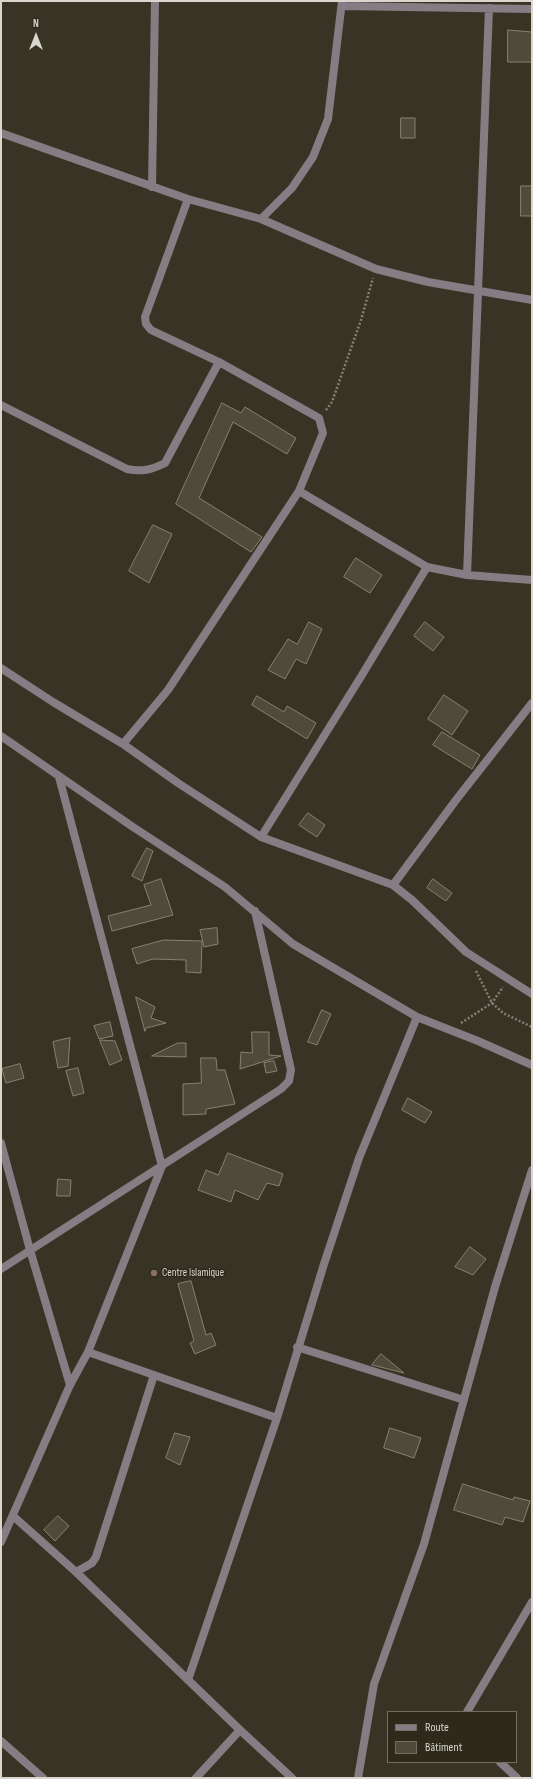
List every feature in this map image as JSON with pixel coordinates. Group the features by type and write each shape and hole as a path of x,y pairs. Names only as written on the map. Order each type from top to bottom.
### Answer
{"street":[{"path":"152,187 155,1"},
{"path":"261,220 292,188 315,151 328,119 342,3 532,8"},
{"path":"467,575 474,432 477,290 489,8"},
{"path":"1,133 152,187 261,220 376,269 428,282 532,300"},
{"path":"123,744 168,690 299,491 323,433 319,418 219,362 151,330 146,324 145,317 188,199"},
{"path":"1,405 127,469 139,471 153,470 165,464 219,362"},
{"path":"299,491 427,567 467,575 532,580"},
{"path":"261,837 427,567"},
{"path":"1,668 123,744 178,783 261,837 393,885 412,900 466,952 532,994"},
{"path":"393,885 456,800 532,703"},
{"path":"1,736 133,828 226,887 293,944 417,1017 532,1065"},
{"path":"1,1542 70,1385 88,1352 162,1166 59,777"},
{"path":"1,1268 281,1089 289,1081 291,1070 255,911"},
{"path":"188,1680 277,1418 297,1347 359,1158 417,1017"},
{"path":"1,1143 30,1250 70,1385"},
{"path":"358,1778 374,1684 418,1563 495,1287 532,1170"},
{"path":"297,1347 464,1400"},
{"path":"88,1352 277,1418"},
{"path":"76,1572 92,1563 96,1557 154,1375"},
{"path":"13,1516 76,1572 292,1778"},
{"path":"468,1711 532,1602"},
{"path":"196,1778 240,1730"},
{"path":"1,1741 43,1778"},
{"path":"501,1763 517,1778"}],"path":[{"path":"319,418 332,402 361,320 376,269"},
{"path":"466,952 492,1003 503,1012 532,1027"},
{"path":"447,1030 468,1019 492,1003 509,980"}],"building":[{"path":"508,30 532,32 532,62 508,62"},
{"path":"401,118 415,118 415,138 401,138"},
{"path":"521,186 532,186 532,216 521,216"},
{"path":"222,403 241,413 245,407 296,438 287,454 233,422 199,498 262,537 251,552 176,504"},
{"path":"153,525 172,534 149,583 129,571"},
{"path":"356,558 382,575 370,593 344,577"},
{"path":"309,622 322,629 306,664 296,659 285,679 268,670 288,639 297,644"},
{"path":"425,622 444,637 433,651 414,636"},
{"path":"444,695 468,711 452,735 428,719"},
{"path":"257,696 284,712 287,706 316,723 307,739 252,705"},
{"path":"442,732 480,755 472,769 433,745"},
{"path":"308,813 325,825 317,837 299,825"},
{"path":"147,848 153,851 142,881 132,876"},
{"path":"161,879 173,915 112,931 108,916 151,905 144,885"},
{"path":"433,879 452,893 446,901 427,888"},
{"path":"217,928 218,944 204,947 200,930"},
{"path":"164,940 202,941 201,973 186,972 186,960 153,959 137,964 132,949"},
{"path":"136,997 155,1007 151,1018 166,1023 146,1028 145,1031"},
{"path":"322,1010 331,1014 317,1045 308,1042"},
{"path":"110,1022 113,1036 99,1039 94,1026"},
{"path":"252,1032 269,1032 269,1055 281,1056 240,1069 241,1052 252,1053"},
{"path":"70,1038 68,1066 58,1068 53,1042"},
{"path":"100,1040 115,1041 122,1060 110,1065"},
{"path":"178,1043 186,1043 186,1057 152,1056"},
{"path":"201,1058 216,1058 217,1070 225,1070 235,1104 206,1109 206,1114 183,1115 183,1084 201,1083"},
{"path":"274,1061 277,1071 266,1073 264,1063"},
{"path":"20,1064 24,1078 6,1083 2,1069"},
{"path":"78,1068 84,1093 73,1096 66,1071"},
{"path":"408,1098 432,1112 425,1123 402,1110"},
{"path":"228,1153 283,1174 279,1186 267,1183 258,1200 235,1190 231,1202 198,1190 206,1170 218,1175"},
{"path":"58,1179 71,1180 70,1196 57,1196"},
{"path":"470,1247 486,1259 473,1275 455,1267"},
{"path":"191,1281 206,1335 211,1333 216,1345 195,1354 190,1343 194,1341 178,1284"},
{"path":"381,1354 404,1373 372,1365"},
{"path":"390,1428 421,1438 414,1458 384,1448"},
{"path":"175,1433 190,1437 180,1465 166,1458"},
{"path":"463,1484 513,1500 514,1497 530,1501 523,1522 505,1517 502,1525 454,1510"},
{"path":"58,1516 69,1526 55,1541 44,1530"}],"place":[{"name":"Centre Islamique","path":"154,1273"}]}
